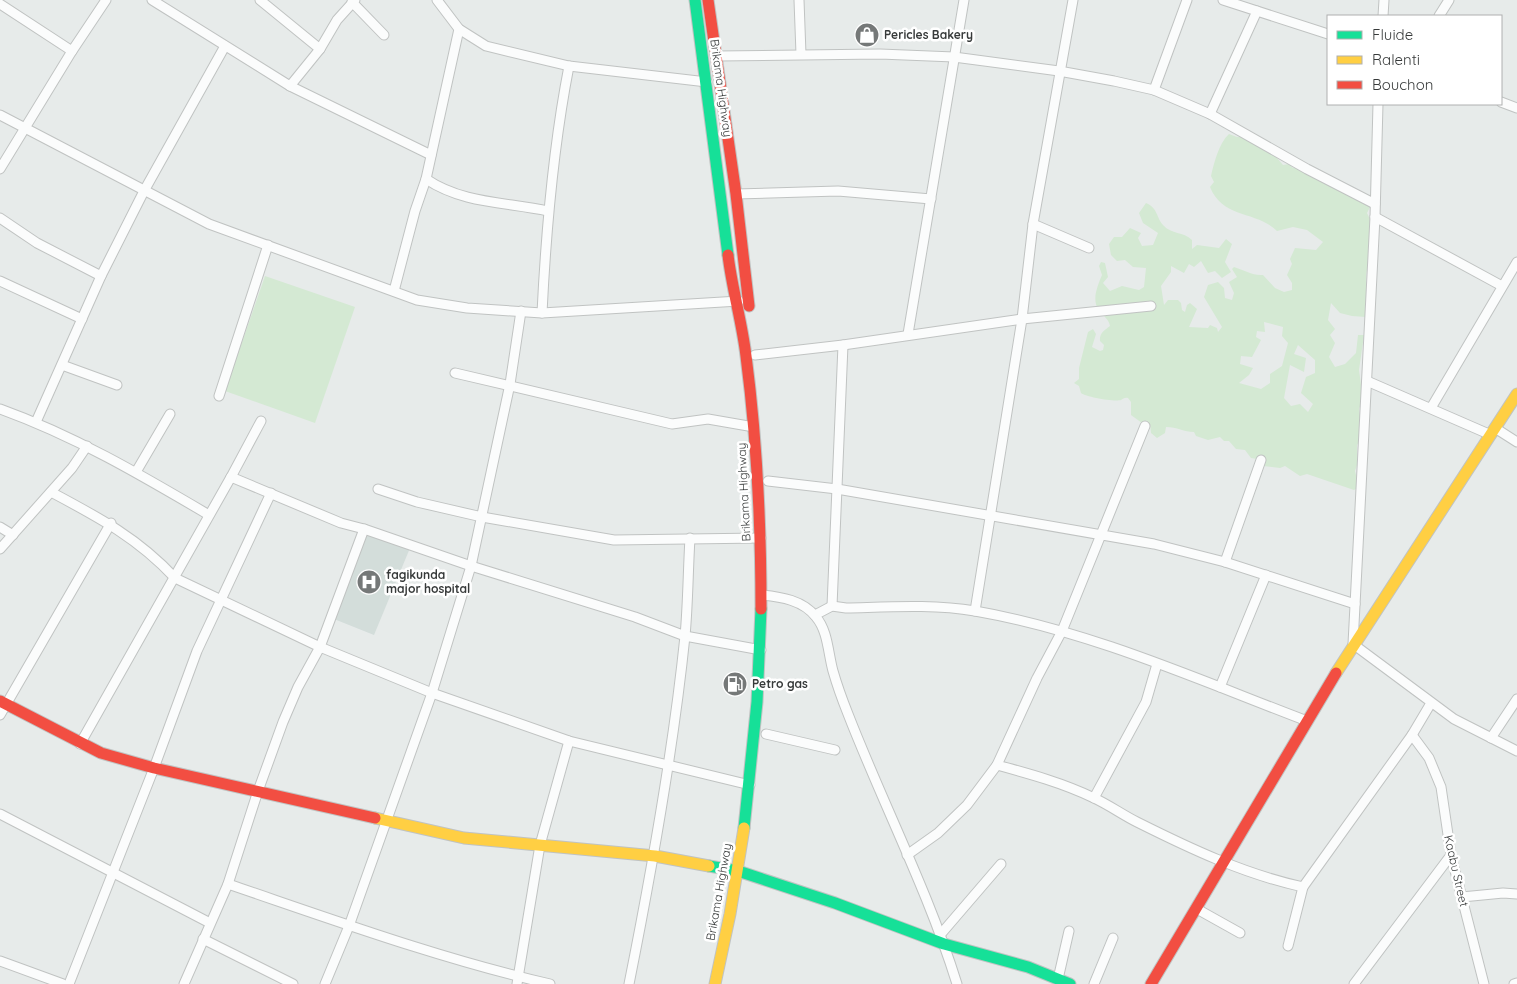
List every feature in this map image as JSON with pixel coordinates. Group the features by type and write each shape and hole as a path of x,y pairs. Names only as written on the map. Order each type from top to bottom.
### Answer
{"main road":[{"name":"Brikama Highway","path":"695,0 729,262 739,301 754,427 761,538 767,596 766,734 725,984"},
{"name":"Brikama Highway","path":"708,0 744,260 772,533 743,872 714,984"},
{"path":"729,262 744,260"},
{"path":"1151,984 1353,644 1517,394"},
{"path":"3,702 80,744 101,753 154,768 464,838 655,856 743,872 1028,967 1070,984"}],"street":[{"path":"0,169 72,51 106,0"},
{"path":"152,0 290,86 431,155"},
{"path":"260,0 320,49"},
{"path":"437,0 459,29 486,46 569,66 707,82"},
{"path":"445,11 449,0"},
{"path":"799,0 800,54"},
{"path":"908,334 964,0"},
{"path":"975,611 1022,319 1033,224 1073,0"},
{"path":"1154,90 1187,0"},
{"path":"1224,0 1327,34"},
{"path":"1383,15 1384,0"},
{"path":"1440,15 1449,0"},
{"path":"290,86 320,49 337,20 353,1 384,35"},
{"path":"0,4 72,51"},
{"path":"1210,114 1258,11"},
{"path":"394,291 415,212 426,179 459,29"},
{"path":"36,422 101,276 144,191 225,46"},
{"path":"717,56 880,54 954,57 1059,71 1154,90 1210,114 1307,169 1376,204"},
{"path":"542,313 548,211 559,117 569,66"},
{"path":"1502,102 1517,108"},
{"path":"1378,105 1376,204 1353,644 1454,719 1517,750"},
{"path":"0,115 209,224 417,300 467,308 542,313 739,301"},
{"path":"426,179 440,188 490,203 521,205 548,211"},
{"path":"736,194 838,191 932,199"},
{"path":"1375,217 1502,286"},
{"path":"0,218 37,243 101,276"},
{"path":"1033,224 1089,248"},
{"path":"219,396 268,245"},
{"path":"1431,408 1517,262"},
{"path":"0,281 82,319"},
{"path":"755,355 843,345 908,334 1022,319 1151,306"},
{"path":"324,984 349,926 432,693 471,566 510,384 521,311"},
{"path":"832,606 843,345"},
{"path":"62,365 118,385"},
{"path":"455,373 510,384 672,424 708,419 754,427"},
{"path":"1367,380 1517,442"},
{"path":"0,409 36,422 87,446 209,515"},
{"path":"136,472 170,414"},
{"path":"80,744 232,477 261,421"},
{"path":"907,855 938,833 967,805 997,765 1037,678 1062,631 1145,426"},
{"path":"0,549 51,492 87,446"},
{"path":"1225,562 1261,460"},
{"path":"232,477 341,523 364,528 471,566 635,617 685,636 761,650"},
{"path":"768,481 836,489 992,514 1154,544 1225,562 1355,604"},
{"path":"378,489 417,502 482,518 614,540 761,538"},
{"path":"51,492 110,523 158,559 175,578 320,647 432,693 569,741 750,785"},
{"path":"69,984 154,768 197,651 271,493"},
{"path":"0,714 3,702 110,523"},
{"path":"0,527 13,535"},
{"path":"184,984 228,884 258,791 298,687 320,647 364,528"},
{"path":"629,984 655,856 668,764 685,636 690,538"},
{"path":"1220,687 1266,575"},
{"path":"767,596 793,601 815,615 824,634 833,670 848,714 942,939 957,984"},
{"path":"815,615 832,606 846,608 940,607 975,611 1062,631 1220,687 1307,721"},
{"path":"1094,798 1146,702 1157,664"},
{"path":"1491,738 1517,699"},
{"path":"1288,946 1303,887 1412,735 1431,703"},
{"path":"766,734 835,750"},
{"name":"Kaabu Street","path":"1412,735 1429,758 1441,787 1451,855 1481,982"},
{"path":"517,980 540,845 569,741"},
{"path":"997,765 1050,780 1094,798 1136,822 1224,864 1271,880 1303,887"},
{"path":"0,814 210,924"},
{"path":"1354,984 1451,855"},
{"path":"942,939 1001,864"},
{"path":"228,884 349,926 517,980 550,984"},
{"path":"1462,897 1503,893 1517,894"},
{"path":"1197,909 1240,933"},
{"path":"1058,979 1069,931"},
{"path":"1094,984 1113,938"},
{"path":"203,939 293,984"},
{"path":"0,961 63,984"}],"shaded area":[{"name":"fagikunda major hospital","path":"365,529 410,548 374,635 329,617"}],"green space":[{"path":"1229,134 1237,137 1246,136 1266,152 1271,151 1283,165 1289,164 1293,168 1298,168 1365,201 1370,207 1367,213 1374,227 1369,234 1371,246 1366,276 1366,317 1340,313 1331,303 1328,320 1335,329 1330,335 1335,343 1329,357 1335,367 1345,364 1356,353 1358,335 1364,335 1359,370 1363,399 1359,409 1363,436 1357,445 1357,465 1355,471 1359,487 1354,490 1307,474 1300,476 1285,466 1280,468 1263,466 1257,459 1251,458 1245,450 1236,449 1229,441 1224,441 1220,437 1208,440 1196,436 1194,432 1166,427 1165,433 1157,438 1151,433 1150,424 1142,423 1131,415 1131,402 1128,398 1112,400 1088,396 1081,393 1079,386 1074,383 1079,379 1079,368 1088,332 1093,329 1096,334 1092,347 1100,351 1103,350 1104,345 1100,341 1100,336 1110,326 1099,310 1095,297 1102,275 1099,266 1101,262 1105,263 1108,277 1103,283 1110,291 1122,286 1139,290 1144,287 1146,268 1133,267 1125,260 1117,261 1111,255 1109,244 1114,237 1122,237 1130,228 1141,233 1138,238 1142,246 1153,245 1158,233 1143,223 1139,213 1146,203 1153,207 1166,228 1185,235 1192,240 1192,249 1197,245 1219,248 1226,239 1232,244 1225,262 1231,272 1222,278 1215,271 1208,273 1201,261 1194,267 1189,264 1184,273 1171,266 1171,272 1161,286 1164,305 1168,300 1178,300 1181,303 1182,310 1185,312 1187,305 1190,303 1197,309 1189,327 1208,328 1210,325 1217,328 1218,332 1222,327 1204,297 1208,285 1218,282 1224,288 1225,298 1232,300 1234,293 1229,282 1237,277 1232,269 1234,267 1252,274 1263,275 1275,288 1284,292 1292,290 1292,283 1287,275 1292,264 1290,259 1295,248 1316,250 1323,242 1307,230 1293,227 1277,231 1268,224 1231,209 1216,197 1210,187 1214,182 1211,176 1217,154","holes":["1264,322 1283,327 1282,336 1288,343 1282,366 1270,374 1270,383 1261,389 1239,383 1249,375 1253,368 1240,364 1241,356 1252,357 1261,340 1256,337 1257,331 1265,332","1298,345 1315,360 1315,373 1306,377 1301,393 1313,404 1308,412 1300,404 1291,406 1284,398 1290,365 1304,372 1306,358 1294,354"]},
{"path":"265,276 355,307 315,423 225,391"}],"traffic: fast":[{"path":"695,0 728,255"},
{"path":"744,828 757,702 761,609"},
{"path":"709,866 738,871 835,903 944,944 1028,967 1070,984"}],"traffic: slow":[{"path":"1336,673 1517,394"},
{"path":"375,818 464,838 655,856 709,866"},
{"path":"715,984 730,914 744,828"}],"traffic: jam":[{"path":"708,0 736,194 749,306"},
{"path":"728,255 744,343 756,451 761,609"},
{"path":"1151,984 1336,673"},
{"path":"0,701 101,753 154,768 375,818"}],"place":[{"name":"Pericles Bakery","path":"867,35"},
{"name":"fagikunda major hospital","path":"369,582"},
{"name":"Petro gas","path":"735,684"}]}
